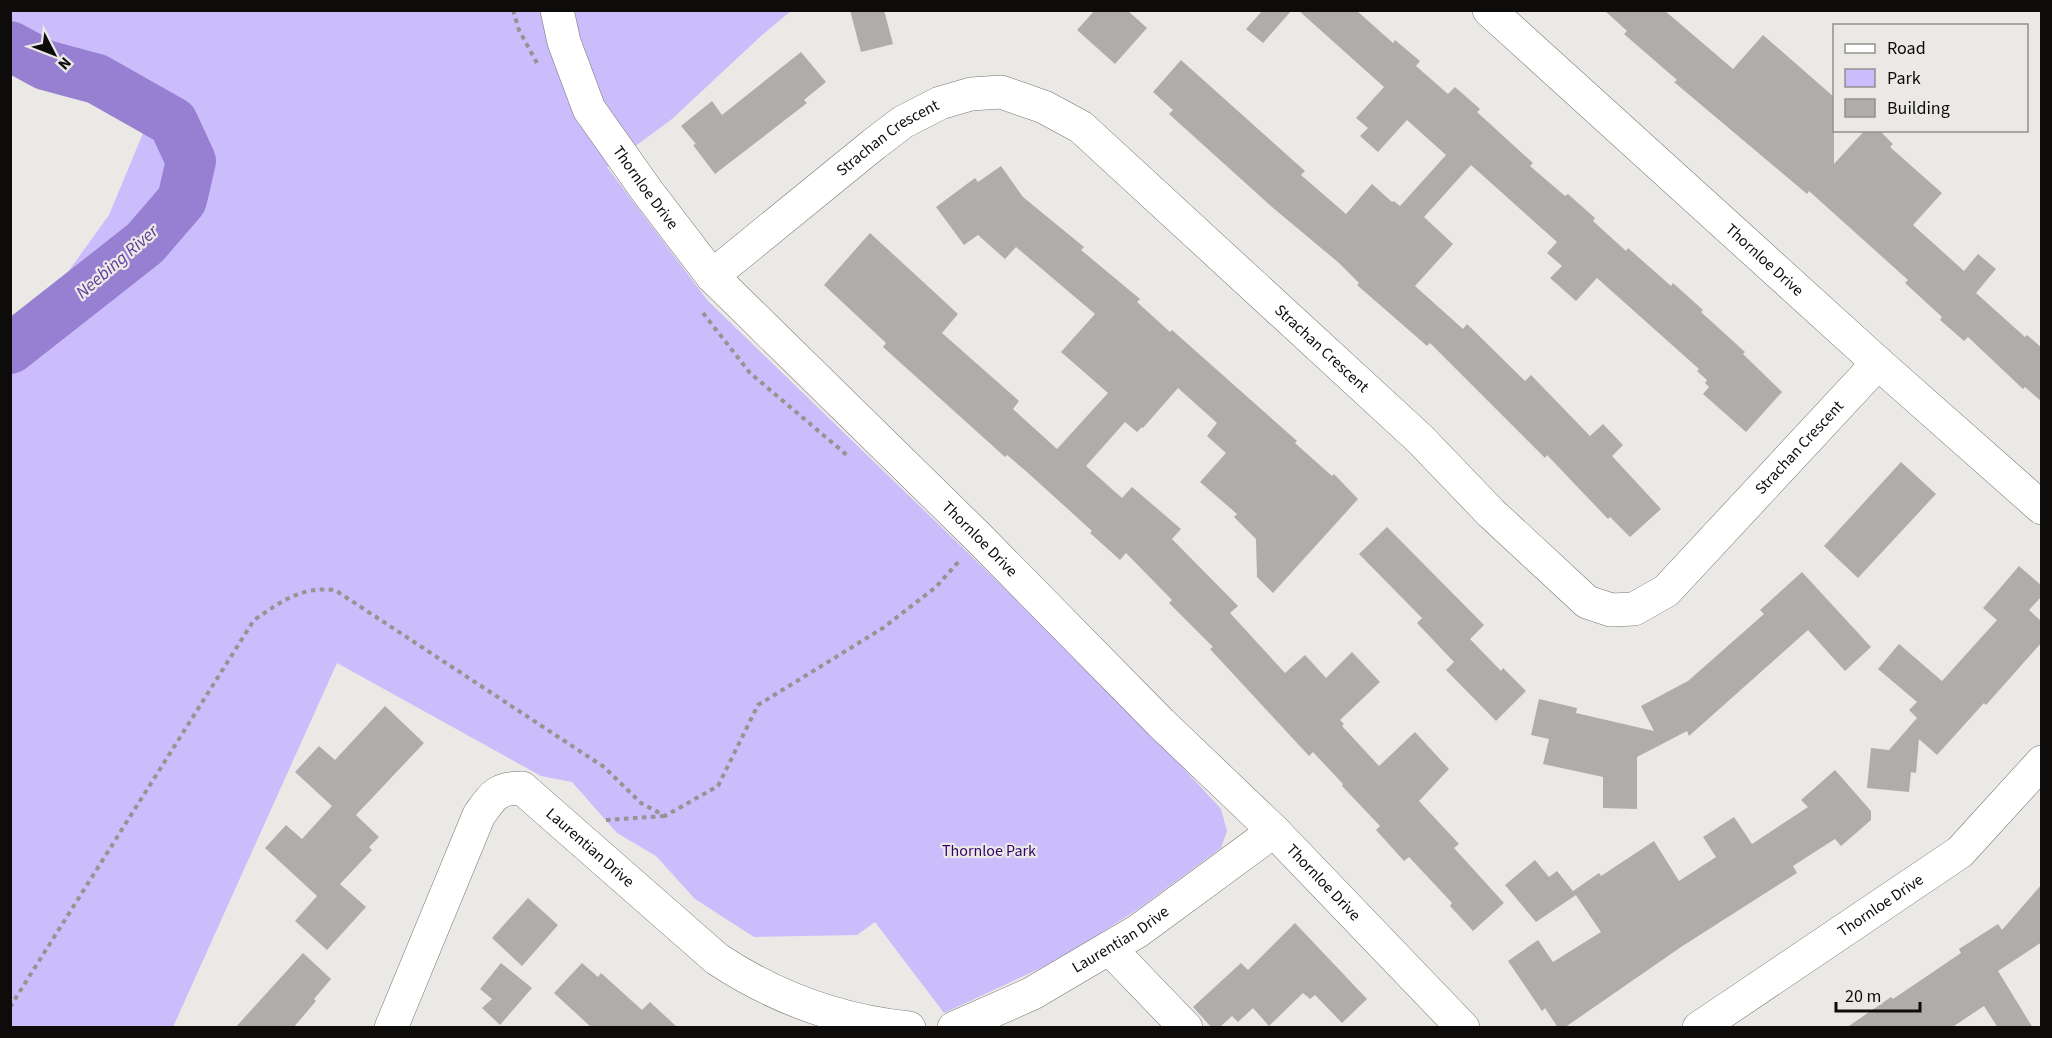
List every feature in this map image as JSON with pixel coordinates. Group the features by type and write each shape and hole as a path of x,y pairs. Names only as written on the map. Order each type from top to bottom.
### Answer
{"street":[{"name":"Thornloe Drive","path":"556,10 564,42 589,109 647,191 712,276 978,537 1161,723 1274,831 1463,1028"},
{"name":"Thornloe Drive","path":"1489,10 1878,363 2042,508"},
{"name":"Strachan Crescent","path":"712,276 874,144 903,122 940,103 971,94 1001,92 1044,107 1081,127 1412,432 1491,513 1587,602 1611,610 1634,609 1666,591 1878,363"},
{"name":"Thornloe Drive","path":"1699,1028 1960,852 2042,762"},
{"name":"Laurentian Drive","path":"391,1028 478,815 494,794 506,788 522,788 717,959 748,979 813,1008 874,1024 909,1028"},
{"name":"Laurentian Drive","path":"954,1028 1031,994 1138,931 1274,831"},
{"path":"1109,948 1186,1028"}],"path":[{"path":"513,10 519,30 540,69"},
{"path":"699,308 750,373 849,456"},
{"path":"564,823 665,816 718,786 758,705 883,627 936,587 965,554"},
{"path":"10,1007 254,620 290,596 300,593 318,588 335,590 604,768 641,803 665,816"}],"green space":[{"name":"Thornloe Park","path":"10,11 791,11 672,119 607,167 708,301 1128,708 1221,809 1227,831 1221,848 1138,909 1085,943 1041,968 944,1013 875,922 857,935 754,937 695,899 656,856 617,833 572,782 541,776 337,663 173,1027 11,1027 11,351 109,215 151,114 103,68 53,57 11,22"}],"building":[{"path":"850,10 884,10 893,44 861,52"},
{"path":"1095,10 1127,10 1147,28 1115,64 1077,30"},
{"path":"1263,10 1292,10 1263,43 1246,29"},
{"path":"1298,10 1356,10 1393,43 1395,40 1420,61 1416,66 1448,94 1455,87 1480,109 1477,112 1533,163 1530,166 1565,196 1568,194 1595,218 1593,221 1626,251 1628,248 1671,286 1673,283 1745,352 1743,354 1782,392 1746,432 1703,394 1709,387 1705,383 1707,380 1697,371 1699,369 1597,278 1576,301 1550,278 1562,266 1547,253 1557,242 1471,165 1424,217 1453,244 1415,286 1463,329 1467,324 1525,381 1531,375 1590,436 1603,424 1623,445 1612,456 1661,509 1630,537 1610,517 1608,519 1547,455 1545,458 1430,343 1427,346 1357,285 1359,283 1339,263 1272,207 1169,114 1173,110 1153,92 1181,60 1305,171 1301,175 1346,214 1372,184 1400,206 1446,155 1407,120 1378,152 1360,136 1368,128 1356,118 1384,87"},
{"path":"1604,10 1664,10 1733,69 1763,35 1833,96 1834,164 1863,132 1881,132 1893,144 1890,147 1942,193 1913,225 1964,271 1978,254 1996,269 1976,293 2025,337 2027,335 2042,348 2042,402 2025,387 2023,389 1968,337 1964,341 1940,320 1942,317 1905,283 1908,280 1809,191 1807,194 1674,82 1677,80 1624,34 1627,31"},
{"path":"801,52 826,82 804,100 807,103 715,174 693,145 696,144 681,126 712,101 722,115"},
{"path":"1001,166 1023,197 1084,247 1081,250 1140,299 1137,302 1170,332 1172,330 1297,441 1295,443 1332,476 1334,474 1358,499 1273,593 1257,577 1256,539 1234,517 1237,514 1200,482 1226,453 1207,436 1217,423 1178,388 1137,432 1125,422 1086,466 1122,498 1132,487 1181,529 1172,539 1238,606 1230,613 1285,673 1305,655 1326,678 1352,652 1380,682 1340,720 1344,724 1342,726 1379,766 1415,732 1449,769 1419,801 1459,844 1454,848 1504,903 1473,931 1450,906 1452,903 1409,857 1404,861 1376,830 1380,826 1342,786 1343,784 1313,752 1309,756 1210,649 1213,647 1169,603 1172,600 1126,553 1120,560 1090,533 1092,531 1027,472 1007,455 1005,457 883,347 886,343 824,285 870,233 958,314 942,333 1019,401 1013,409 1057,449 1108,393 1061,352 1095,314 1016,247 1005,259 978,235 964,245 936,207 975,178 978,182"},
{"path":"1901,462 1936,494 1858,578 1824,546"},
{"path":"1387,527 1484,625 1470,639 1501,671 1503,668 1526,691 1496,721 1446,670 1454,662 1417,623 1422,618 1359,554"},
{"path":"2019,566 2042,586 2042,596 2029,610 2042,622 2042,642 1986,705 1984,703 1937,755 1919,739 1916,773 1911,772 1909,792 1867,788 1871,748 1889,750 1917,718 1909,710 1917,702 1878,669 1899,644 1942,681 1997,620 1983,608"},
{"path":"1802,572 1871,647 1845,671 1808,630 1689,736 1687,731 1637,757 1637,809 1603,808 1603,777 1543,764 1549,739 1531,735 1539,699 1577,708 1576,713 1654,731 1641,706 1688,681 1764,614 1760,610"},
{"path":"385,706 424,743 356,815 379,837 369,847 372,850 340,884 366,907 327,950 295,921 317,896 265,848 286,825 302,839 332,806 295,772 319,746 335,760"},
{"path":"1835,770 1871,811 1871,820 1841,846 1835,839 1793,866 1797,873 1681,947 1564,1028 1558,1028 1545,1008 1542,1011 1508,961 1538,940 1553,962 1601,932 1573,891 1599,873 1601,876 1654,841 1679,881 1716,857 1703,837 1734,817 1752,844 1808,807 1801,800"},
{"path":"1535,860 1549,877 1557,871 1576,895 1536,922 1505,885"},
{"path":"2042,884 2042,942 1998,971 2033,1028 1998,1028 1984,1006 1951,1028 1846,1028 1961,953 1959,949 1998,924 2002,930"},
{"path":"528,898 558,925 522,966 492,938"},
{"path":"1295,923 1367,999 1342,1023 1315,995 1310,999 1303,993 1269,1026 1253,1008 1238,1022 1232,1016 1219,1028 1212,1028 1193,1007 1241,963 1248,970"},
{"path":"303,953 331,979 293,1028 235,1028"},
{"path":"501,963 532,988 500,1025 482,1008 492,999 480,989"},
{"path":"582,963 598,977 601,973 642,1010 650,1002 678,1028 592,1028 554,993"}],"waterway":[{"name":"Neebing River","path":"10,46 45,65 97,79 173,122 191,161 182,200 145,243 10,349"}]}
